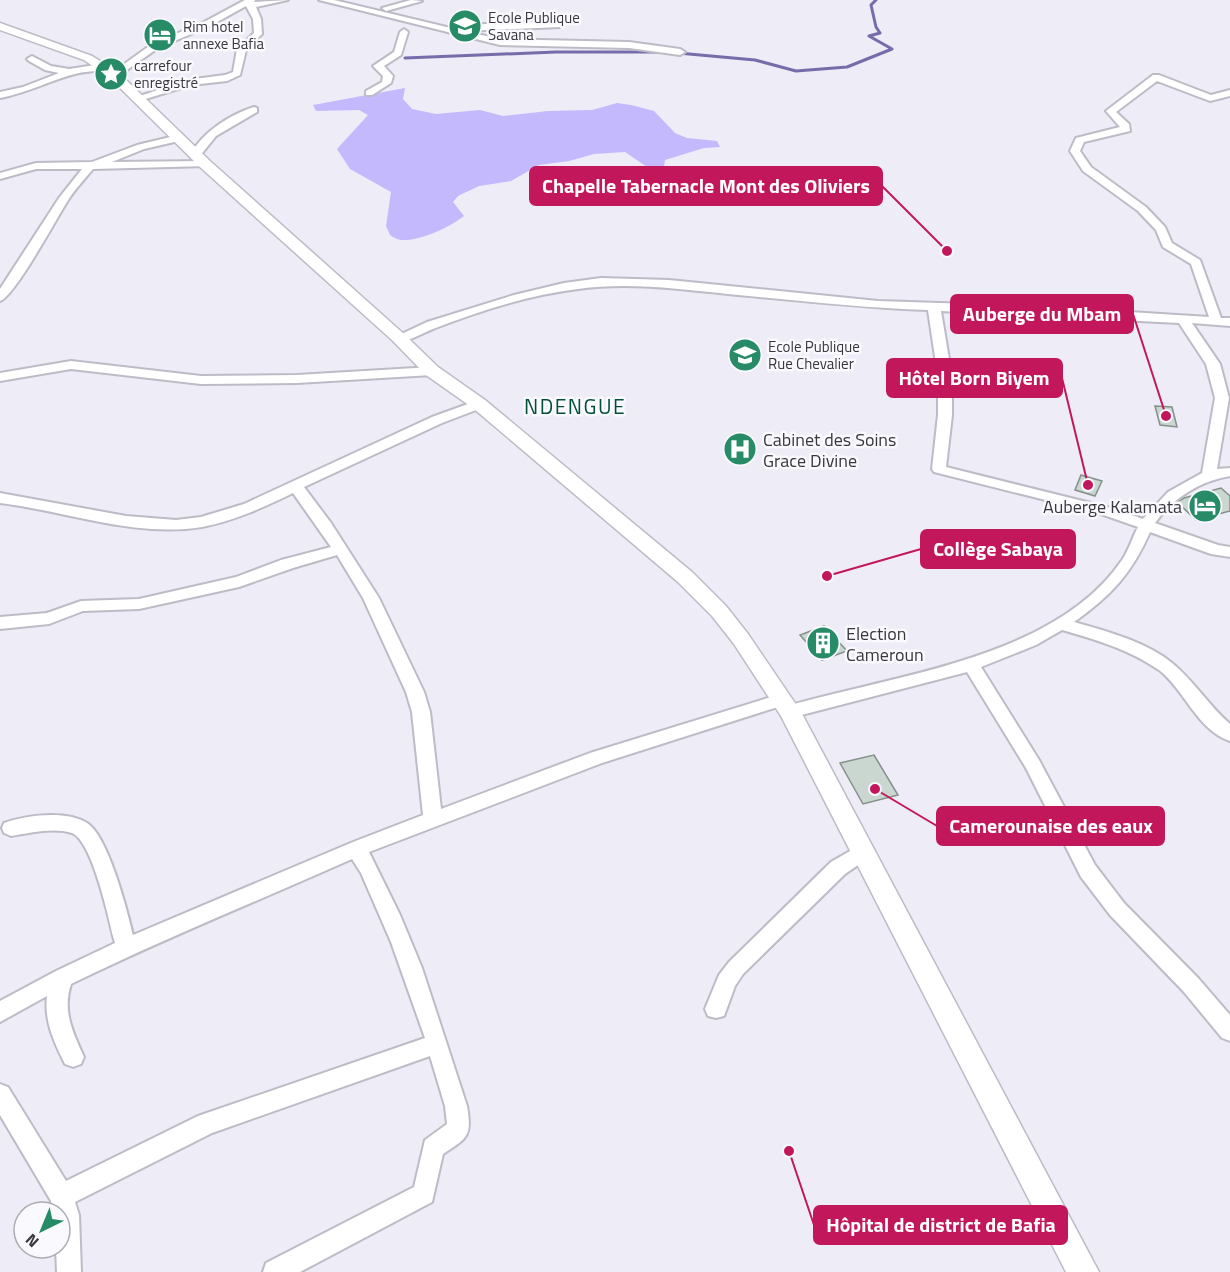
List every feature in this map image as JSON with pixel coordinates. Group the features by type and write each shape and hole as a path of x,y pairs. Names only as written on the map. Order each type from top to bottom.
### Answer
{"main road":[{"path":"1,27 73,52 108,71 139,98 200,160 399,338 432,371 479,404 692,583 719,611 741,639 785,706 864,851 1083,1272"}],"street":[{"path":"32,59 48,68 67,71 108,71 155,46 251,3 284,0"},
{"path":"323,0 390,14 434,28"},
{"path":"390,14 419,0"},
{"path":"373,2 390,14"},
{"path":"139,98 195,81 227,78 237,73 242,49 258,34 257,19 251,3"},
{"path":"390,14 389,24 397,30 434,28 507,43 629,45 680,52"},
{"path":"445,29 560,24"},
{"path":"369,93 386,83 388,76 378,66 398,53 397,30"},
{"path":"0,95 21,91 67,71"},
{"path":"1216,321 1196,262 1167,245 1161,229 1142,209 1087,169 1075,152 1080,140 1126,129 1125,124 1112,115 1111,111 1156,77 1210,98 1230,93"},
{"path":"0,176 28,167 89,167 200,160 199,146 210,135 254,110"},
{"path":"0,297 15,278 64,198 89,167 141,147 179,138"},
{"path":"399,338 431,325 518,298 564,287 601,282 669,284 846,303 1034,310 1230,321"},
{"path":"934,308 945,377 945,415 939,469 1056,497 1216,550 1230,552"},
{"path":"1183,319 1213,364 1222,398 1209,475"},
{"path":"0,377 71,365 201,380 297,379 432,371"},
{"path":"0,498 141,521 201,522 234,512 296,486 437,420 479,404"},
{"path":"0,1012 63,977 126,947 354,850 596,758 785,706 818,703 971,665 1020,645 1060,624 1113,581 1128,563 1146,525 1177,492 1209,475 1230,472"},
{"path":"296,486 341,549 371,598 415,692 422,712 433,820"},
{"path":"0,623 49,618 81,606 139,604 239,582 287,564 341,549"},
{"path":"1060,624 1116,639 1166,667 1209,716 1230,734"},
{"path":"971,665 995,700 1033,765 1088,871 1117,909 1191,985 1230,1031"},
{"path":"11,828 63,824 83,828 93,841 105,871 126,947"},
{"path":"275,1272 424,1194 433,1148 449,1138 459,1126 456,1106 411,965 370,870 354,850"},
{"path":"716,1009 726,981 736,968 838,868 864,851"},
{"path":"63,977 58,989 55,1009 61,1034 73,1057"},
{"path":"61,1196 206,1124 437,1044"},
{"path":"0,1094 61,1196 67,1215 69,1272"}],"shaded area":[{"path":"405,88 403,99 412,109 436,114 480,110 503,116 548,111 592,110 617,103 631,105 654,111 675,133 687,138 717,141 720,147 704,148 665,160 664,166 653,171 625,152 594,154 569,161 539,165 511,181 479,186 458,196 453,202 464,216 451,225 426,236 400,240 390,235 386,226 391,192 350,169 337,149 368,115 359,110 316,111 313,105"}],"building":[{"path":"1155,406 1172,407 1177,427 1160,425"},
{"name":"Cabinet des Soins Grace Divine","path":"739,439 756,452 741,459 724,446"},
{"path":"1081,475 1102,481 1095,496 1075,490"},
{"name":"Auberge Kalamata","path":"1221,488 1230,496 1230,511 1196,520 1177,502 1184,498"},
{"name":"Election Cameroun","path":"824,626 847,651 822,660 800,635"},
{"path":"874,755 898,795 863,804 840,763"}],"waterway":[{"path":"678,53 755,60 796,71 847,67 892,49 869,36 880,33 876,27 871,5 876,0"},
{"path":"405,58 556,52 663,52"}],"place":[{"name":"Ecole Publique Savana","path":"465,26"},
{"name":"Rim hotel annexe Bafia","path":"160,35"},
{"name":"carrefour enregistré","path":"111,74"},
{"name":"Chapelle Tabernacle Mont des Oliviers","path":"947,251"},
{"name":"Ecole Publique Rue Chevalier","path":"745,355"},
{"name":"Auberge du Mbam","path":"1166,416"},
{"name":"Cabinet des Soins Grace Divine","path":"740,449"},
{"name":"Hôtel Born Biyem","path":"1088,485"},
{"name":"Auberge Kalamata","path":"1205,506"},
{"name":"Collège Sabaya","path":"827,576"},
{"name":"Election Cameroun","path":"823,643"},
{"name":"Camerounaise des eaux","path":"875,789"},
{"name":"Hôpital de district de Bafia","path":"789,1151"}],"district":[{"name":"NDENGUE","path":"575,406"}]}
